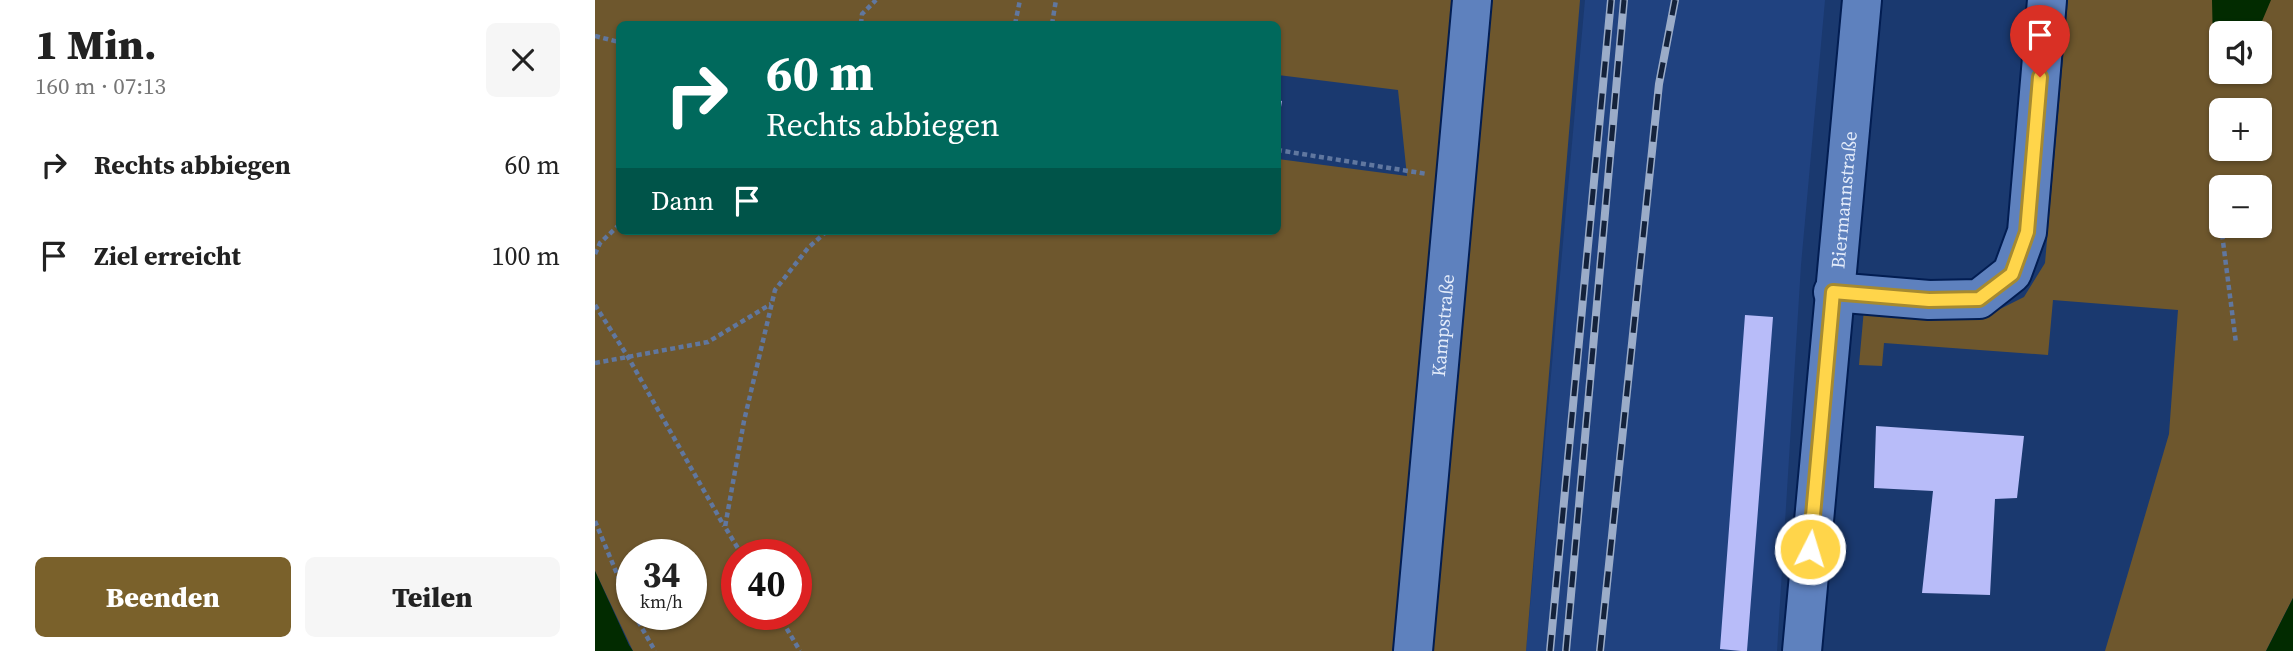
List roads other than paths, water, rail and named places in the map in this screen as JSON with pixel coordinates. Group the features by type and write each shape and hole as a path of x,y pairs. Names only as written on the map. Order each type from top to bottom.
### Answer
{"street":[{"name":"Kampstraße","path":"1413,651 1472,0"},
{"name":"Biermannstraße","path":"1802,651 1862,0"},
{"path":"1833,292 1929,300 1979,299 2012,274 2027,232 2046,0"}],"railway":[{"path":"1550,651 1611,0"},
{"path":"1566,651 1624,0"},
{"path":"1600,651 1659,84 1675,0"}]}
